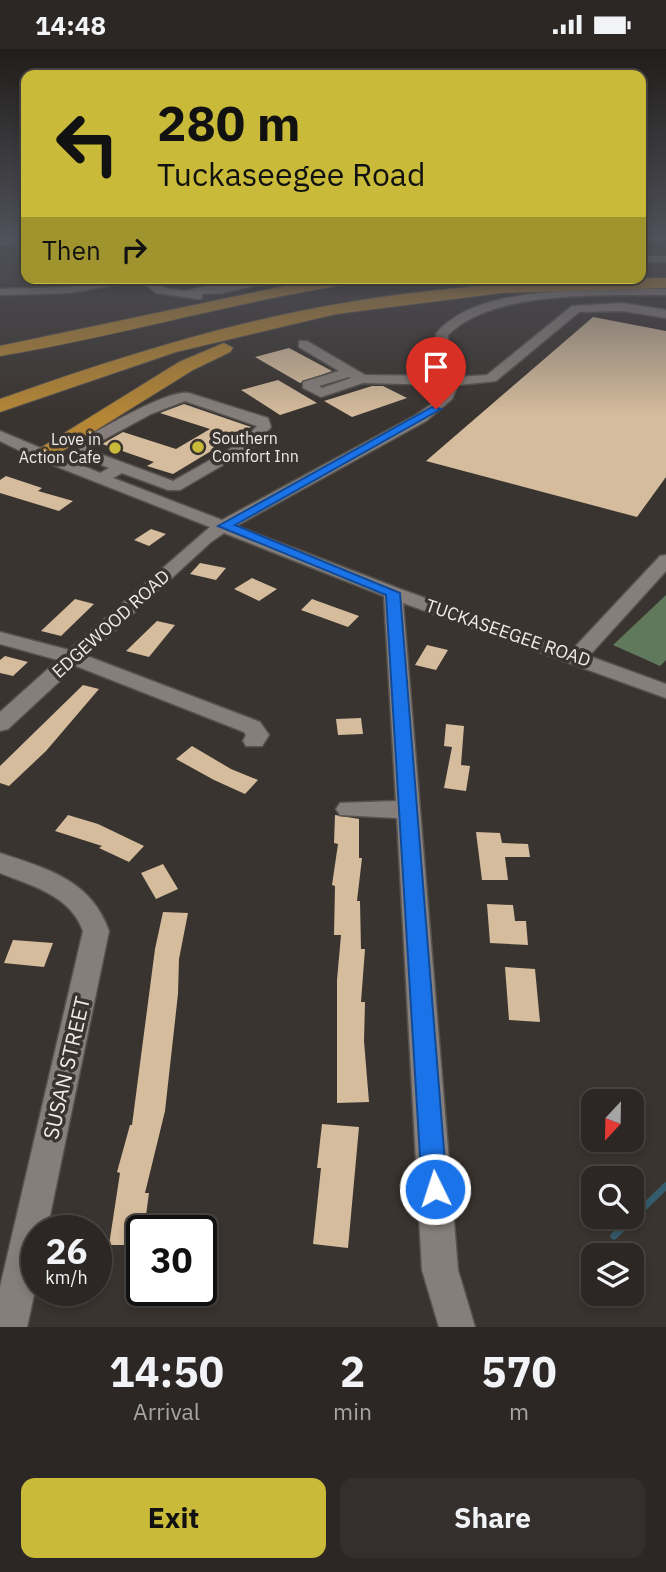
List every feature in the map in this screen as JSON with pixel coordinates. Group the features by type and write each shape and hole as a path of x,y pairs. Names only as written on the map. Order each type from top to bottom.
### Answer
{"highway":[{"path":"0,351 70,339 194,298 210,297"},
{"path":"0,391 121,349 237,318 351,297"},
{"path":"0,407 127,362 230,332 305,315 428,297"},
{"path":"6,369 194,298"},
{"path":"40,455 186,366 226,347 292,326 413,298"},
{"path":"0,417 112,373 230,332"}],"street":[{"path":"188,297 200,297"},
{"path":"452,381 443,350 442,334 450,323 486,307 535,299 579,297"},
{"path":"303,344 357,376 452,381 491,378 576,309 623,307 666,314"},
{"name":"EDGEWOOD ROAD","path":"0,724 205,538 421,418 448,397 452,381"},
{"path":"184,396 263,421 264,427 247,445 174,487 121,467 85,453 85,444 146,411 184,396"},
{"name":"TUCKASEEGEE ROAD","path":"2,436 40,455 393,593 666,691"},
{"path":"102,478 121,467"},
{"path":"577,657 666,559"},
{"path":"393,593 440,1270 457,1327"},
{"path":"0,638 74,658 252,727 257,735 254,741"},
{"path":"348,809 408,810"},
{"name":"SUSAN STREET","path":"0,863 74,894 86,906 96,931 9,1327"}],"green space":[{"path":"666,595 666,660 660,666 613,645"}],"building":[{"path":"593,317 666,331 666,477 637,517 426,461"},
{"path":"289,348 332,371 300,383 255,357"},
{"path":"278,380 317,403 280,415 241,390"},
{"path":"372,386 383,386 407,398 352,417 324,401"},
{"name":"Southern Comfort Inn","path":"184,404 251,427 173,474 147,466 154,462 102,444 123,432 176,449 210,429 160,413"},
{"path":"6,476 42,488 38,491 73,501 59,511 0,493 0,480"},
{"path":"151,529 166,534 149,546 134,540"},
{"path":"200,563 226,568 216,580 190,574"},
{"path":"252,578 277,589 259,601 234,589"},
{"path":"75,599 94,604 61,636 41,631"},
{"path":"312,599 359,616 348,627 301,610"},
{"path":"157,621 175,625 149,657 126,651"},
{"path":"427,645 448,650 436,670 415,665"},
{"path":"5,656 28,662 13,676 0,673 0,660"},
{"path":"83,685 99,689 46,751 9,786 0,783 0,766"},
{"path":"361,718 363,734 338,735 336,719"},
{"path":"446,724 464,726 461,765 470,766 466,791 444,788 452,747 444,746"},
{"path":"192,746 231,769 258,780 245,794 176,759"},
{"path":"68,815 98,824 144,846 129,862 99,848 102,846 55,831"},
{"path":"335,815 359,819 359,858 362,858 357,901 360,901 361,949 365,949 361,1002 365,1002 364,1041 369,1102 337,1103 337,980 341,935 334,935 335,886 332,885 338,844 334,843"},
{"path":"476,832 500,833 502,843 528,844 530,857 505,857 508,880 482,880"},
{"path":"163,864 178,889 156,899 141,873"},
{"path":"487,904 513,905 515,921 526,921 528,945 490,943"},
{"path":"163,912 188,913 179,959 178,994 165,1111 145,1193 149,1193 146,1215 126,1215 126,1245 112,1245 112,1225 120,1173 117,1172 132,1125 155,949"},
{"path":"13,940 53,943 44,967 4,963"},
{"path":"505,967 535,969 540,1022 509,1020"},
{"path":"322,1124 359,1127 348,1248 313,1244 321,1168 317,1168"}],"waterway":[{"path":"614,1236 666,1186"}],"place":[{"name":"Southern Comfort Inn","path":"198,447"},
{"name":"Love in Action Cafe","path":"115,448"}],"route":[{"path":"435,1189 393,593 225,526 436,409"}]}
